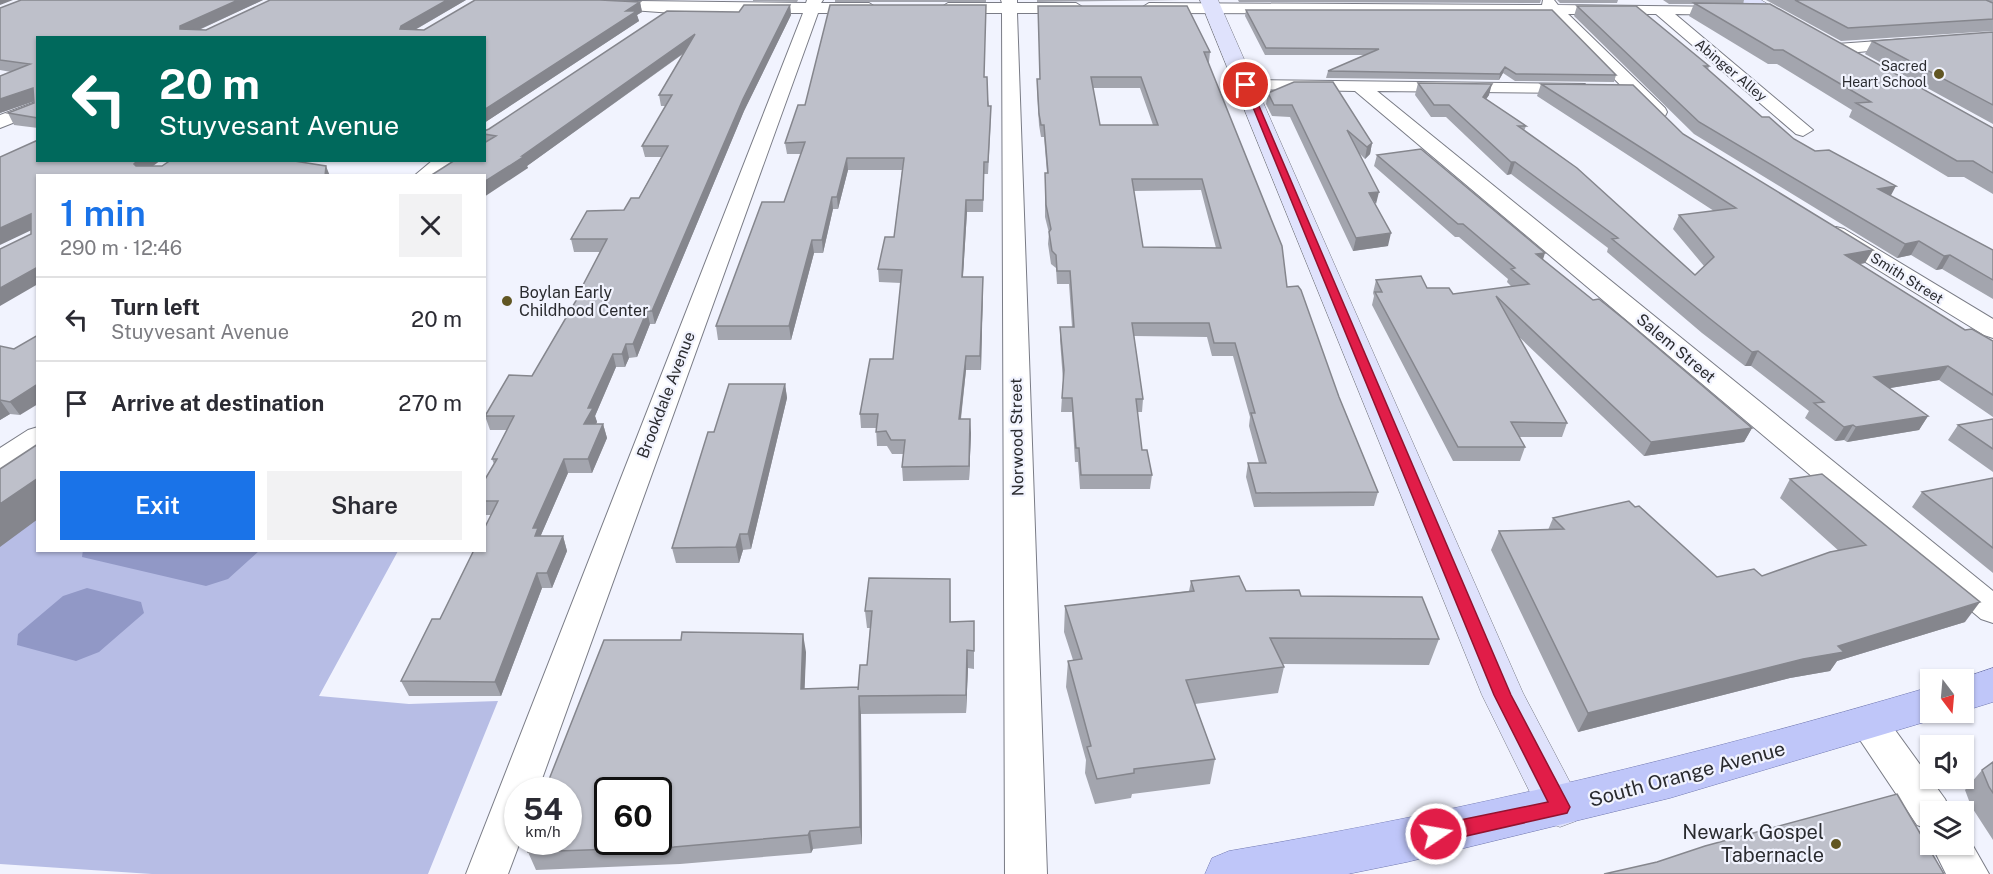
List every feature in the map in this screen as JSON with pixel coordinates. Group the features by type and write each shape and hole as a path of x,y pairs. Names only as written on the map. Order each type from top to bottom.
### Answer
{"main road":[{"path":"1748,0 1872,68"},
{"path":"1211,4 1503,695 1560,807"},
{"path":"1974,691 1993,685"},
{"name":"South Orange Avenue","path":"1246,873 1560,807 1779,751 1920,707"}],"street":[{"path":"562,0 679,4 813,4 881,8"},
{"path":"653,21 679,4"},
{"name":"Brookdale Avenue","path":"523,777 813,4"},
{"path":"928,8 1009,4 1088,8"},
{"name":"Norwood Street","path":"1009,4 1026,874"},
{"path":"1134,8 1211,4 1549,5 1660,10 1766,10"},
{"path":"1549,5 1669,123"},
{"name":"Abinger Alley","path":"1660,10 1803,130"},
{"path":"1837,49 1926,42"},
{"path":"1246,85 1636,89"},
{"name":"Salem Street","path":"1359,86 1993,610"},
{"path":"0,122 36,107"},
{"path":"427,174 444,162"},
{"name":"Smith Street","path":"1818,224 1993,330"},
{"path":"0,462 36,437"},
{"path":"1869,723 1923,801"},
{"name":"Brookdale Avenue","path":"486,874 504,827"},
{"path":"1957,855 1968,874"}],"shaded area":[{"path":"36,472 36,552 397,552 319,696 409,704 498,701 428,874 152,874 0,864 0,496"},
{"path":"83,552 258,552 228,579 206,586 82,557"},
{"path":"87,588 141,602 144,613 99,652 76,661 17,645 18,634 63,596"}],"building":[{"path":"21,0 238,0 180,26 180,29 206,30 270,0 447,0 401,26 400,29 424,30 475,0 640,2 626,11 637,11 486,109 486,36 36,36 36,118 8,113 34,103 33,88 0,99 0,76 30,64 0,60 0,8"},
{"path":"1795,0 1986,0 1993,3 1993,19 1848,28"},
{"path":"1694,3 1770,4 1993,128 1993,173 1973,161 1957,161 1856,103 1871,102 1783,50 1774,50"},
{"path":"744,5 790,5 743,99 652,311 647,311 633,344 626,344 622,354 613,354 588,408 593,408 584,424 603,424 588,459 564,459 533,528 538,528 535,536 563,536 547,573 537,573 495,682 401,681 432,619 440,619 473,552 486,552 486,525 498,501 486,501 486,478 497,459 492,459 514,416 486,414 509,375 532,376 584,287 582,287 607,239 571,239 587,211 624,210 631,198 639,198 668,146 642,146 672,95 659,95 695,34 522,156 525,156 486,181 486,174 433,174 452,162 486,162 486,142 496,136 486,134 486,130 667,11 739,12"},
{"path":"830,5 986,5 984,77 987,77 988,106 991,106 988,162 984,162 983,200 966,200 962,277 983,277 980,356 966,356 959,419 970,419 969,466 902,467 905,440 891,440 886,431 876,432 878,414 860,414 870,359 893,359 902,270 878,269 885,237 894,237 904,158 847,158 837,197 832,197 822,240 812,240 789,326 716,326 762,202 784,202 805,142 785,143 798,105 805,105"},
{"path":"1038,6 1187,6 1210,52 1204,52 1282,246 1287,287 1298,286 1301,290 1339,397 1378,492 1256,493 1248,463 1266,463 1251,413 1255,413 1235,343 1214,343 1209,323 1132,323 1143,399 1136,399 1142,450 1147,450 1152,475 1081,475 1079,448 1076,448 1072,398 1062,398 1064,370 1060,327 1074,327 1070,271 1057,271 1056,255 1052,251 1049,232 1051,229 1046,205 1045,173 1048,173 1044,125 1041,125 1039,114 1037,79 1040,79","holes":["1091,77 1141,77 1158,125 1100,125","1132,179 1202,179 1221,248 1143,247"]},
{"path":"1577,6 1636,6 1709,66 1704,66 1762,117 1769,117 1794,139 1815,151 1829,150 1896,186 1878,189 1993,250 1993,280 1950,255 1944,256 1919,241 1905,244 1699,122"},
{"path":"1246,10 1552,10 1616,75 1516,74 1505,67 1500,74 1328,71 1379,49 1266,48"},
{"path":"1993,32 1993,105 1872,41"},
{"path":"1294,82 1333,82 1372,143 1367,147 1347,130 1379,192 1369,193 1391,233 1356,238 1292,105 1274,105 1268,93"},
{"path":"1418,83 1492,84 1483,97 1526,126 1518,126 1577,168 1695,275 1714,257 1679,215 1736,208 1541,84 1633,85 1683,134 1873,250 1845,255 1965,330 1972,329 1993,341 1993,395 1948,366 1874,377 1928,416 1844,427 1814,403 1824,402 1758,351 1752,352 1612,239 1618,238 1515,162 1511,162 1449,105 1434,105"},
{"path":"36,141 36,162 136,162 134,164 136,166 162,166 168,162 301,162 326,166 325,174 36,174 36,268 0,288 0,249 31,234 31,214 0,228 0,157"},
{"path":"1421,149 1545,253 1536,254 1593,300 1599,299 1752,428 1651,442 1496,296 1567,423 1511,422 1525,447 1458,447 1375,292 1382,292 1376,280 1421,276 1427,288 1449,288 1453,294 1529,284 1511,269 1515,268 1463,224 1458,224 1377,155"},
{"path":"36,336 36,385 10,402 0,400 0,346 14,349"},
{"path":"729,384 785,384 748,534 740,534 736,547 672,548 708,432 714,432"},
{"path":"1993,419 1993,449 1958,425"},
{"path":"36,445 36,479 0,504 0,469"},
{"path":"1822,474 1980,602 1838,646 1844,652 1803,659 1588,713 1499,531 1564,529 1553,518 1629,501 1635,507 1639,506 1717,577 1754,569 1762,576 1830,552 1866,545 1790,479"},
{"path":"1993,478 1993,548 1922,492"},
{"path":"1239,576 1246,591 1299,590 1301,596 1422,597 1439,639 1270,638 1284,667 1186,680 1215,759 1134,769 1134,773 1097,779 1087,747 1091,746 1068,661 1082,659 1065,606 1194,591 1191,581"},
{"path":"869,578 950,579 950,622 974,621 974,651 967,650 966,695 859,696 860,827 810,831 808,835 672,847 672,777 594,777 594,850 582,850 582,777 550,777 604,640 681,640 682,632 803,634 801,689 858,687 858,690 860,665 867,665 872,611 865,611"},
{"path":"1993,762 1993,793 1982,770"},
{"path":"1897,794 1920,833 1920,855 1933,855 1944,874 1604,874 1657,862 1705,846"}],"place":[{"name":"Sacred Heart School","path":"1939,74"},
{"name":"Boylan Early Childhood Center","path":"507,301"},
{"name":"Newark Gospel Tabernacle","path":"1836,844"}],"route":[{"path":"1246,85 1503,695 1560,807 1436,834"}]}
